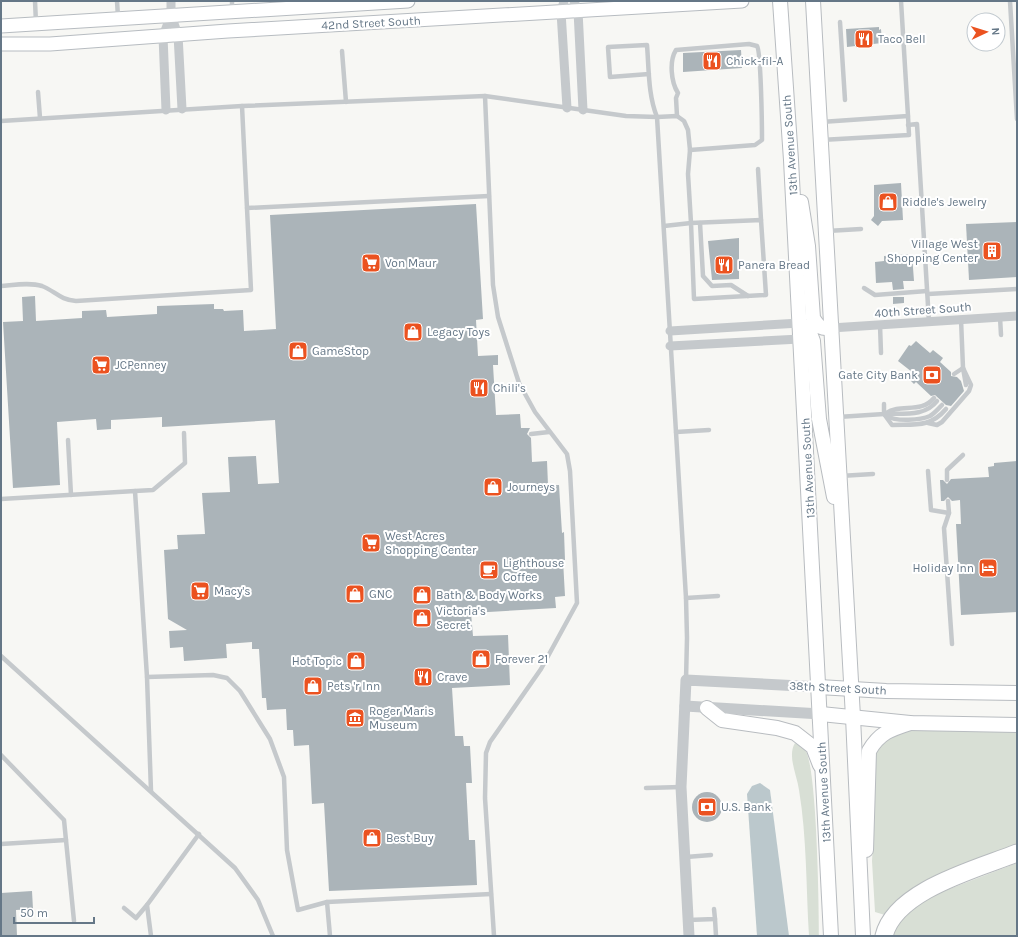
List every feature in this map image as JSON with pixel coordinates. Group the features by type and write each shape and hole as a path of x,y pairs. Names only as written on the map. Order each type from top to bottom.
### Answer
{"highway":[{"path":"884,936 886,927 904,903 922,892 1017,853"}],"main road":[{"name":"42nd Street South","path":"1,26 118,17 171,15 232,7 264,8 408,1"},
{"name":"42nd Street South","path":"1,44 50,44 576,6 742,1"},
{"name":"13th Avenue South","path":"780,1 791,160 832,936"},
{"path":"813,1 853,717 863,936"},
{"path":"791,160 800,194 808,246 813,318 817,325 822,329 831,328"},
{"path":"800,323 810,333 812,341 818,419 843,539"},
{"name":"38th Street South","path":"819,686 851,689 1017,693"},
{"path":"707,708 722,720 777,728 795,734 804,739 813,747 818,756 824,779"},
{"path":"821,714 910,723 1017,725"},
{"path":"861,908 867,840 869,751 875,741 883,733 910,723"}],"street":[{"path":"171,1 171,15 178,35 182,109"},
{"path":"576,6 583,110"},
{"path":"563,7 567,108"},
{"path":"166,110 163,36 171,15"},
{"name":"40th Street South","path":"831,328 1017,316"},
{"path":"670,331 800,323"},
{"path":"670,346 800,339"},
{"path":"686,680 681,786 689,936"},
{"name":"38th Street South","path":"686,680 819,686"},
{"path":"685,706 821,714"}],"lane":[{"path":"35,1 36,23"},
{"path":"117,1 118,17"},
{"path":"820,140 909,134 901,1"},
{"path":"1010,1 1017,119"},
{"path":"840,22 845,100"},
{"path":"677,116 676,98 678,93 674,86 673,74 673,54 676,50 749,44 757,46 760,56 759,71 762,140 755,145 690,150"},
{"path":"649,74 610,77 608,48 647,45 649,74 651,104 657,117 686,598 686,680"},
{"path":"342,51 346,102"},
{"path":"38,92 40,118"},
{"path":"485,96 493,285 498,317 519,383 535,412 567,454 570,467 577,603 541,669 490,742 486,754 486,798 494,936"},
{"path":"1,121 182,109 485,96 626,116 677,116 684,121 688,130 690,150 688,174 694,299 766,295 758,169"},
{"path":"1,286 36,285 43,287 66,300 76,301 251,290 242,106"},
{"path":"820,122 908,116"},
{"path":"908,125 917,124 929,322"},
{"path":"247,208 489,196"},
{"path":"664,226 690,223 761,220"},
{"path":"700,223 703,276 706,281 712,286 731,285 749,296"},
{"path":"826,231 861,229"},
{"path":"864,288 875,295 1017,288"},
{"path":"1000,317 1001,335"},
{"path":"961,319 963,368 962,381"},
{"path":"880,325 881,353"},
{"path":"955,375 963,368"},
{"path":"963,368 966,385"},
{"path":"884,404 884,414 892,425 928,423 937,425 942,422 968,391 971,385 963,368"},
{"path":"836,417 884,414 891,409 925,406 936,399"},
{"path":"884,414 892,420 921,418 931,415 944,407 938,417 928,423"},
{"path":"676,432 709,430"},
{"path":"531,434 549,432"},
{"path":"1,498 153,490 185,463 184,433"},
{"path":"68,440 71,495"},
{"path":"947,480 947,470 963,455"},
{"path":"928,471 930,510 949,513"},
{"path":"840,476 873,474"},
{"path":"135,491 147,677 151,791"},
{"path":"948,501 949,513 944,528 952,644"},
{"path":"686,598 718,596"},
{"path":"1,656 235,868 249,885 258,900 273,936"},
{"path":"147,677 213,675 227,678 240,691 270,738 284,777 287,850 298,910 326,902 491,894"},
{"path":"1,754 64,820 74,921"},
{"path":"646,788 681,786"},
{"path":"124,908 136,918 199,834"},
{"path":"1,844 66,840"},
{"path":"684,857 711,855"},
{"path":"326,902 330,936"},
{"path":"147,905 151,936"},
{"path":"714,909 716,936"},
{"path":"688,920 715,919"}],"shaded area":[{"path":"900,731 1017,732 1017,847 911,890 885,915 875,912 872,861 875,810 874,758 879,746 887,738"},
{"path":"795,743 805,750 809,761 812,781 815,808 819,936 809,936 804,826 799,790 792,760"},
{"path":"760,783 770,790 789,936 757,936 747,794 752,786"},
{"path":"1017,863 1017,936 892,936 898,923 912,908 931,896"}],"building":[{"name":"Taco Bell","path":"879,27 879,30 881,29 882,43 847,47 846,29"},
{"name":"Chick-fil-A","path":"741,50 742,68 683,72 683,53"},
{"name":"Riddle's Jewelry","path":"901,183 903,220 882,221 878,226 871,220 874,216 874,185"},
{"name":"West Acres Shopping Center","path":"476,204 483,319 476,320 478,356 498,355 498,365 493,365 496,415 520,414 521,428 530,428 527,434 531,438 532,462 547,461 548,485 559,485 562,533 564,532 565,560 563,560 565,596 555,597 556,608 471,613 473,636 508,635 510,685 452,688 455,736 463,736 464,746 470,746 472,783 466,783 469,840 475,840 477,885 329,891 324,803 312,804 309,745 294,746 293,730 287,730 286,709 267,710 266,698 262,698 259,649 252,649 252,642 226,644 227,658 184,661 183,647 170,648 169,631 187,630 168,619 164,550 178,549 177,535 205,534 202,493 230,492 228,457 256,456 258,484 279,483 275,420 162,427 162,417 111,420 111,429 97,430 96,419 57,422 60,485 13,488 3,322 23,321 22,297 35,296 36,321 82,318 82,311 106,310 107,317 157,314 157,306 214,304 214,309 223,309 224,311 243,310 244,331 276,329 270,215"},
{"name":"Village West Shopping Center","path":"1017,222 1017,277 969,280 966,224"},
{"name":"Panera Bread","path":"739,238 739,279 712,280 708,241"},
{"path":"912,254 914,281 903,281 904,289 893,290 892,282 876,283 875,262 884,261 884,256"},
{"path":"893,297 904,297 904,303 893,304"},
{"name":"Gate City Bank","path":"916,341 930,353 933,350 943,358 940,362 951,372 951,376 957,377 961,381 964,391 951,406 946,405 935,395 931,396 916,382 914,384 908,378 912,372 898,361 909,345 911,346"},
{"name":"Holiday Inn","path":"1017,461 1017,612 961,615 956,524 961,524 960,500 952,501 948,497 944,501 941,501 940,480 943,480 947,484 951,479 989,477 988,467 994,466 994,463"},
{"name":"U.S. Bank","path":"707,792 713,793 721,801 721,813 713,821 707,822 701,821 693,813 692,807 693,801 701,793"},
{"path":"32,891 33,909 16,910 17,936 1,936 1,893"}],"place":[{"name":"Taco Bell","path":"864,39"},
{"name":"Chick-fil-A","path":"712,61"},
{"name":"Riddle's Jewelry","path":"888,202"},
{"name":"Village West Shopping Center","path":"992,251"},
{"name":"Von Maur","path":"371,263"},
{"name":"Panera Bread","path":"724,265"},
{"name":"Legacy Toys","path":"413,332"},
{"name":"GameStop","path":"298,351"},
{"name":"JCPenney","path":"101,365"},
{"name":"Gate City Bank","path":"932,375"},
{"name":"Chili's","path":"479,388"},
{"name":"Journeys","path":"493,487"},
{"name":"West Acres Shopping Center","path":"371,543"},
{"name":"Holiday Inn","path":"988,568"},
{"name":"Lighthouse Coffee","path":"489,570"},
{"name":"Macy's","path":"200,591"},
{"name":"GNC","path":"355,594"},
{"name":"Bath & Body Works","path":"422,595"},
{"name":"Victoria's Secret","path":"422,618"},
{"name":"Forever 21","path":"481,659"},
{"name":"Hot Topic","path":"356,661"},
{"name":"Crave","path":"423,677"},
{"name":"Pets 'r Inn","path":"313,686"},
{"name":"Roger Maris Museum","path":"355,718"},
{"name":"U.S. Bank","path":"707,807"},
{"name":"Best Buy","path":"372,838"}]}
